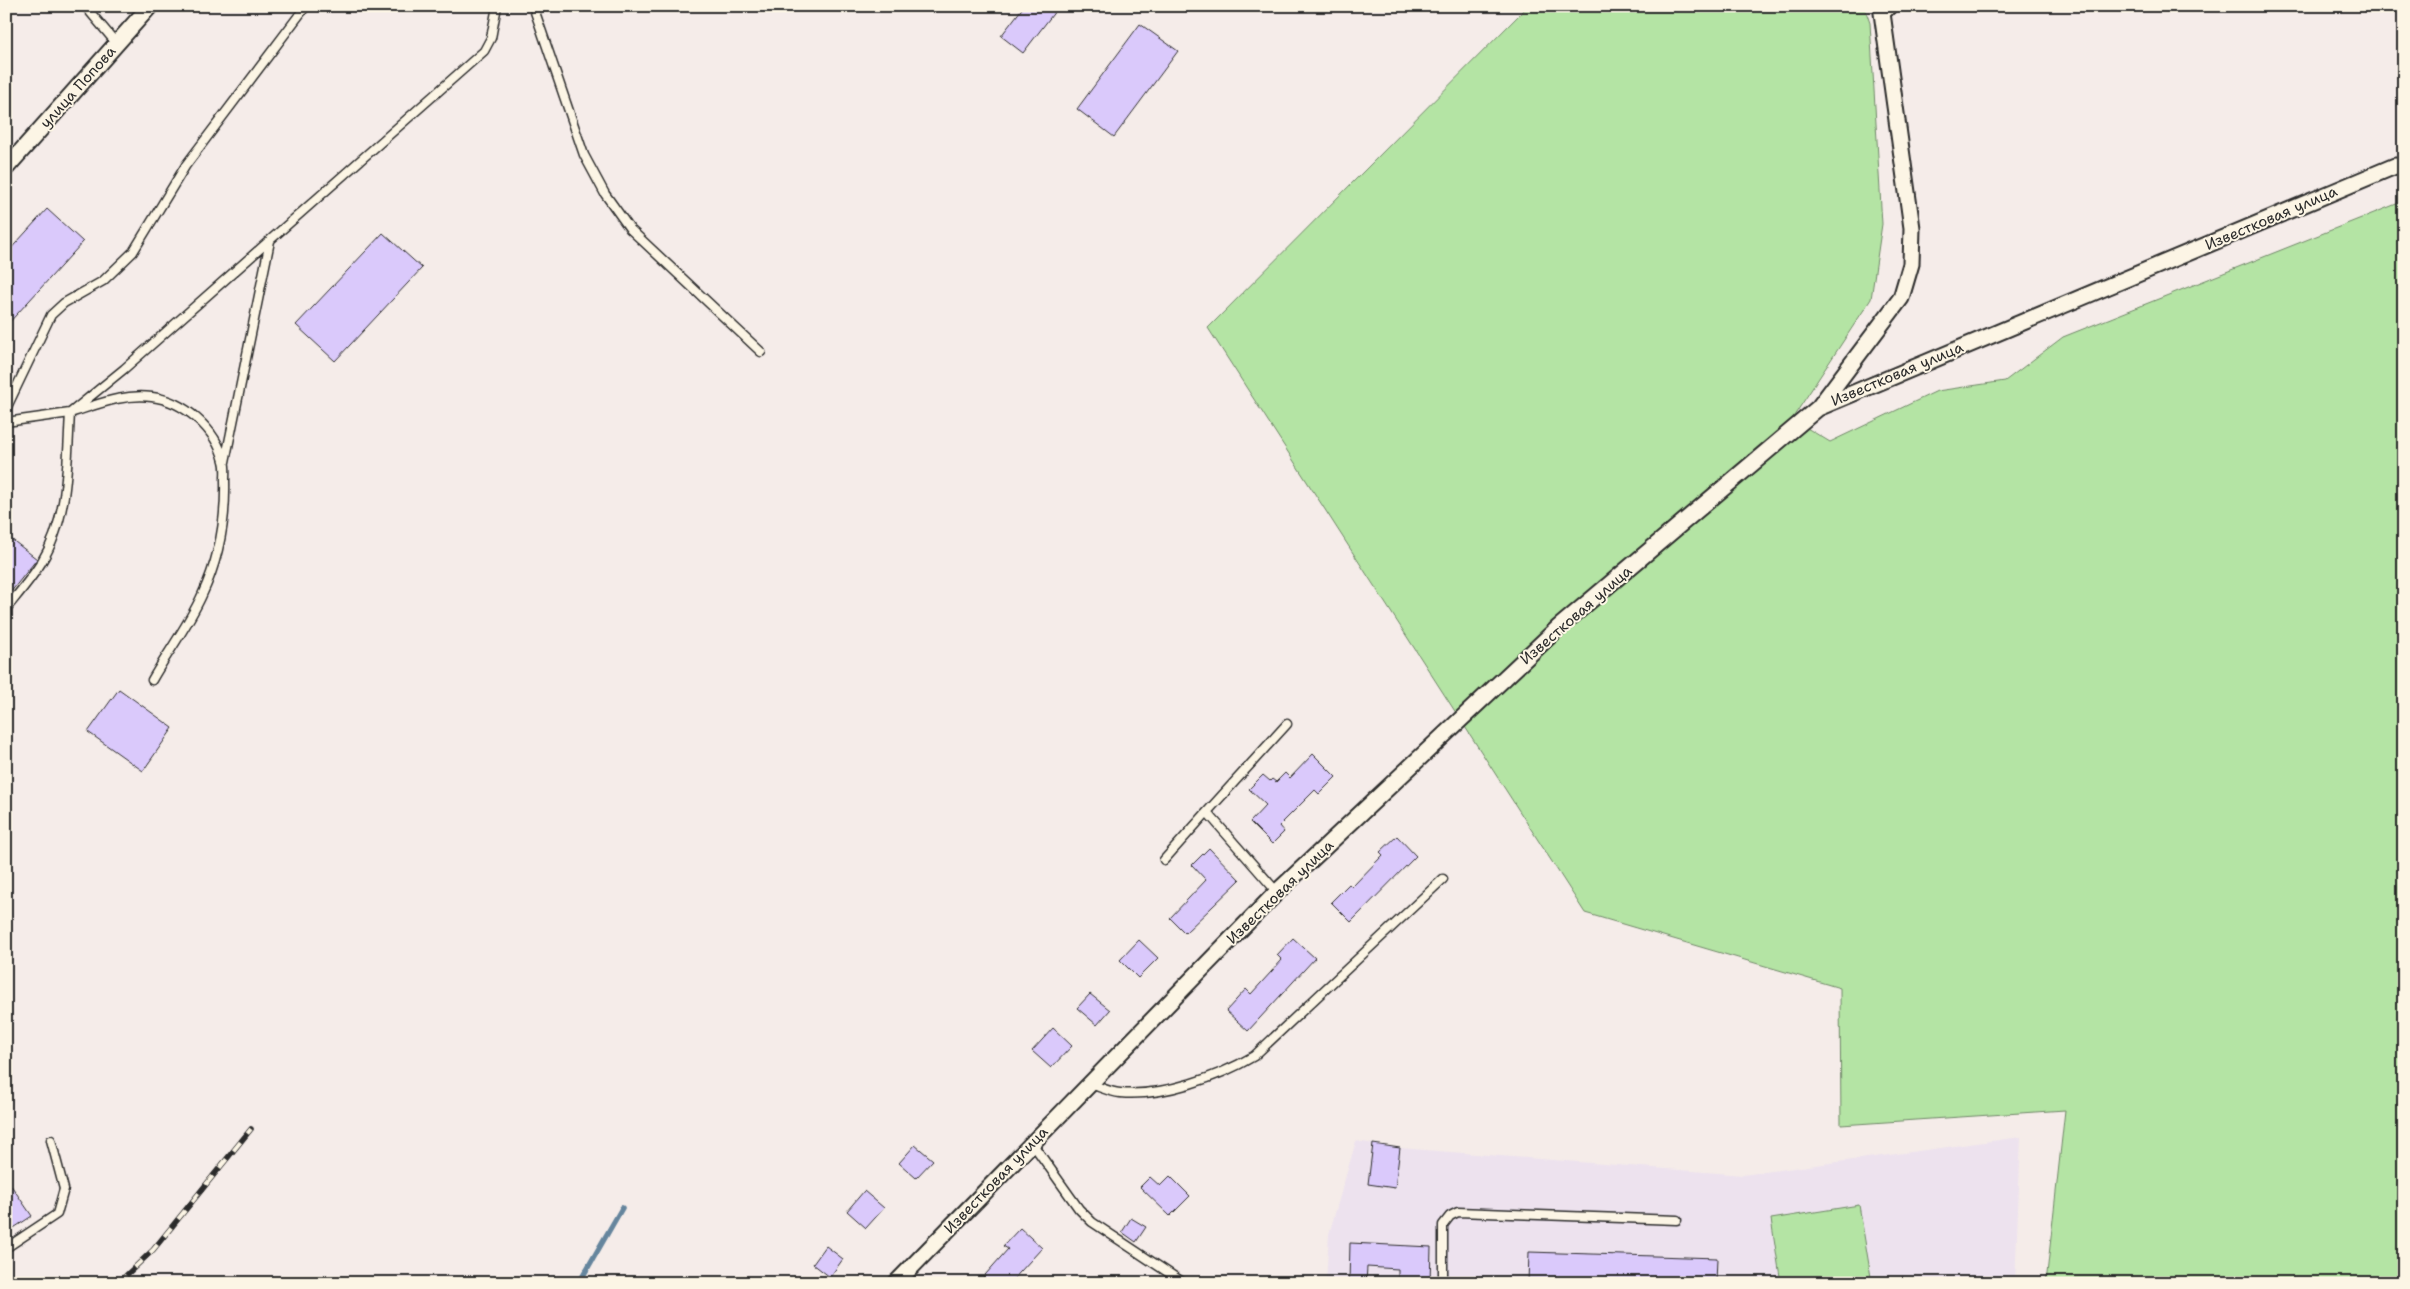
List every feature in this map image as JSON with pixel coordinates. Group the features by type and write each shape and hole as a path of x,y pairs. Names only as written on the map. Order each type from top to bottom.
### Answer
{"street":[{"name":"улица Попова","path":"6,168 150,6"},
{"path":"1818,408 1901,298 1911,264 1912,228 1883,9"},
{"name":"Известковая улица","path":"896,1283 1277,892 1559,627 1818,408 2395,166 2404,166"}],"lane":[{"path":"85,6 117,44"},
{"path":"6,409 51,315 64,303 102,281 133,252 186,165 306,6"},
{"path":"6,609 42,562 54,535 66,496 70,413 124,369 484,51 491,38 497,6"},
{"path":"534,6 584,155 605,194 630,229 760,352"},
{"path":"152,680 202,595 221,538 225,501 225,462 270,241"},
{"path":"6,422 70,413 128,396 152,397 174,402 191,414 213,435 225,462"},
{"path":"1164,860 1286,724"},
{"path":"1207,812 1277,892"},
{"path":"1090,1084 1119,1093 1150,1093 1222,1073 1246,1061 1254,1056 1442,879"},
{"path":"6,1248 57,1214 64,1189 51,1140"},
{"path":"1032,1143 1079,1209 1092,1222 1184,1283"},
{"path":"1443,1283 1443,1225 1450,1216 1458,1212 1677,1220"}],"shaded area":[{"path":"2021,1137 2015,1283 1326,1283 1329,1234 1356,1141 1400,1148 1743,1175"}],"green space":[{"path":"1528,6 1864,6 1870,23 1882,224 1871,299 1792,419 1830,442 1937,391 2005,381 2063,337 2404,201 2404,1283 2046,1283 2065,1110 1841,1125 1840,988 1585,913 1208,328"},
{"path":"1859,1205 1872,1283 1781,1283 1771,1219"}],"building":[{"path":"1024,6 1059,6 1023,53 1001,36"},
{"path":"1140,24 1178,51 1114,137 1077,109"},
{"path":"47,209 83,242 6,326 6,254"},
{"path":"383,233 422,268 335,361 296,325"},
{"path":"6,535 37,559 6,598"},
{"path":"119,689 173,728 143,771 88,732"},
{"path":"1313,754 1336,777 1319,794 1315,790 1279,826 1284,832 1272,844 1250,822 1266,805 1249,789 1263,775 1270,781 1272,779 1276,782 1285,773 1290,778"},
{"path":"1397,836 1416,856 1351,922 1331,902 1349,884 1352,887 1383,855 1380,852"},
{"path":"1209,848 1240,880 1185,933 1170,918 1206,880 1192,865"},
{"path":"1293,938 1315,958 1248,1031 1226,1011 1246,989 1251,994 1282,960 1277,955"},
{"path":"1139,940 1158,958 1138,978 1120,960"},
{"path":"1090,994 1110,1010 1097,1025 1077,1008"},
{"path":"1053,1028 1072,1046 1051,1068 1032,1051"},
{"path":"1373,1144 1400,1148 1395,1188 1368,1184"},
{"path":"915,1145 933,1160 916,1178 899,1163"},
{"path":"1170,1176 1190,1196 1170,1216 1140,1187 1150,1177 1160,1186"},
{"path":"6,1178 32,1216 6,1233"},
{"path":"864,1191 884,1208 866,1228 847,1211"},
{"path":"1131,1218 1146,1227 1136,1242 1122,1232"},
{"path":"1020,1228 1042,1248 1010,1283 978,1283 1008,1249 1003,1246"},
{"path":"1350,1243 1431,1247 1430,1283 1398,1283 1398,1269 1367,1267 1366,1283 1349,1283"},
{"path":"826,1246 843,1259 830,1277 813,1264"},
{"path":"1529,1252 1717,1258 1716,1283 1528,1283"}],"waterway":[{"path":"579,1283 622,1208"}],"railway":[{"path":"118,1283 153,1250 251,1129"}]}
